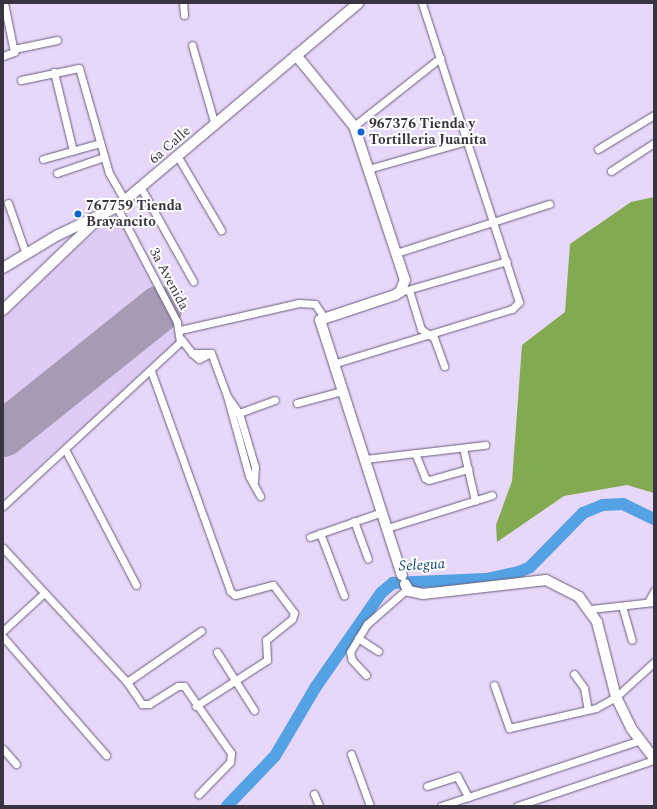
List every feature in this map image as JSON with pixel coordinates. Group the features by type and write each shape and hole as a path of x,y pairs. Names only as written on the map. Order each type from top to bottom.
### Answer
{"street":[{"path":"3,56 12,54 14,48 4,3"},
{"path":"182,3 184,15"},
{"name":"6a Calle","path":"3,310 103,214 121,204 141,188 358,3"},
{"path":"333,364 429,335 517,306 520,302 422,3"},
{"path":"14,48 58,40"},
{"path":"192,45 215,125"},
{"path":"296,55 354,126 405,280 404,291 421,329 434,338 444,366"},
{"path":"354,126 440,58"},
{"name":"3a Avenida","path":"54,72 80,68 112,182 180,330 180,341"},
{"path":"21,80 54,72 74,151"},
{"path":"598,150 654,115"},
{"path":"368,169 467,141"},
{"path":"43,159 100,143"},
{"path":"611,171 654,143"},
{"path":"57,173 104,156"},
{"path":"178,157 221,230"},
{"path":"141,188 193,281"},
{"path":"8,203 26,254"},
{"path":"396,253 494,223 549,204"},
{"path":"3,268 26,254 103,214"},
{"path":"323,316 507,261"},
{"path":"180,330 299,303 315,304 323,316"},
{"path":"323,316 320,324 405,583 423,594 546,580 568,589 591,609 616,698 640,740 654,759 517,806"},
{"path":"3,506 66,452 151,371 180,341 192,353 211,353 227,396 249,476 254,481 260,496"},
{"path":"151,371 230,591 235,595 270,584 294,613 292,619 266,640 268,660 196,706"},
{"path":"297,402 342,391"},
{"path":"227,396 239,413 255,467 254,481"},
{"path":"239,413 275,400"},
{"path":"365,459 485,445"},
{"path":"463,448 475,501"},
{"path":"66,452 136,585"},
{"path":"415,453 425,478 429,480 468,469"},
{"path":"387,528 492,496"},
{"path":"310,536 382,512"},
{"path":"354,521 368,559"},
{"path":"320,533 344,596"},
{"path":"3,548 127,682 145,706 181,685 231,753 230,762 199,794"},
{"path":"366,675 350,656 366,624 405,583"},
{"path":"591,609 651,602 654,591"},
{"path":"3,631 44,593"},
{"path":"622,606 632,640"},
{"path":"127,682 201,631"},
{"path":"3,637 106,755"},
{"path":"358,638 378,651"},
{"path":"217,652 254,710"},
{"path":"494,685 509,728 588,710 616,698 654,662"},
{"path":"574,674 584,688 588,710"},
{"path":"441,806 640,740"},
{"path":"3,749 16,764"},
{"path":"351,754 370,806"},
{"path":"427,786 457,776 468,797"},
{"path":"314,794 319,806"}],"shaded area":[{"path":"119,215 178,332 178,343 3,498 3,318 110,217"}],"green space":[{"path":"654,197 654,493 627,485 564,496 497,542 496,525 512,481 522,345 565,312 570,244 631,202"}],"waterway":[{"name":"Selegua","path":"227,806 275,756 315,688 381,593 393,583 486,579 519,572 530,567 583,513 603,505 623,504 654,519"}],"taxiway":[{"path":"3,415 25,417"}],"runway":[{"path":"3,434 159,309"}],"place":[{"name":"967376 Tienda y Tortilleria Juanita","path":"361,132"},
{"name":"767759 Tienda Brayancito","path":"78,214"}]}
